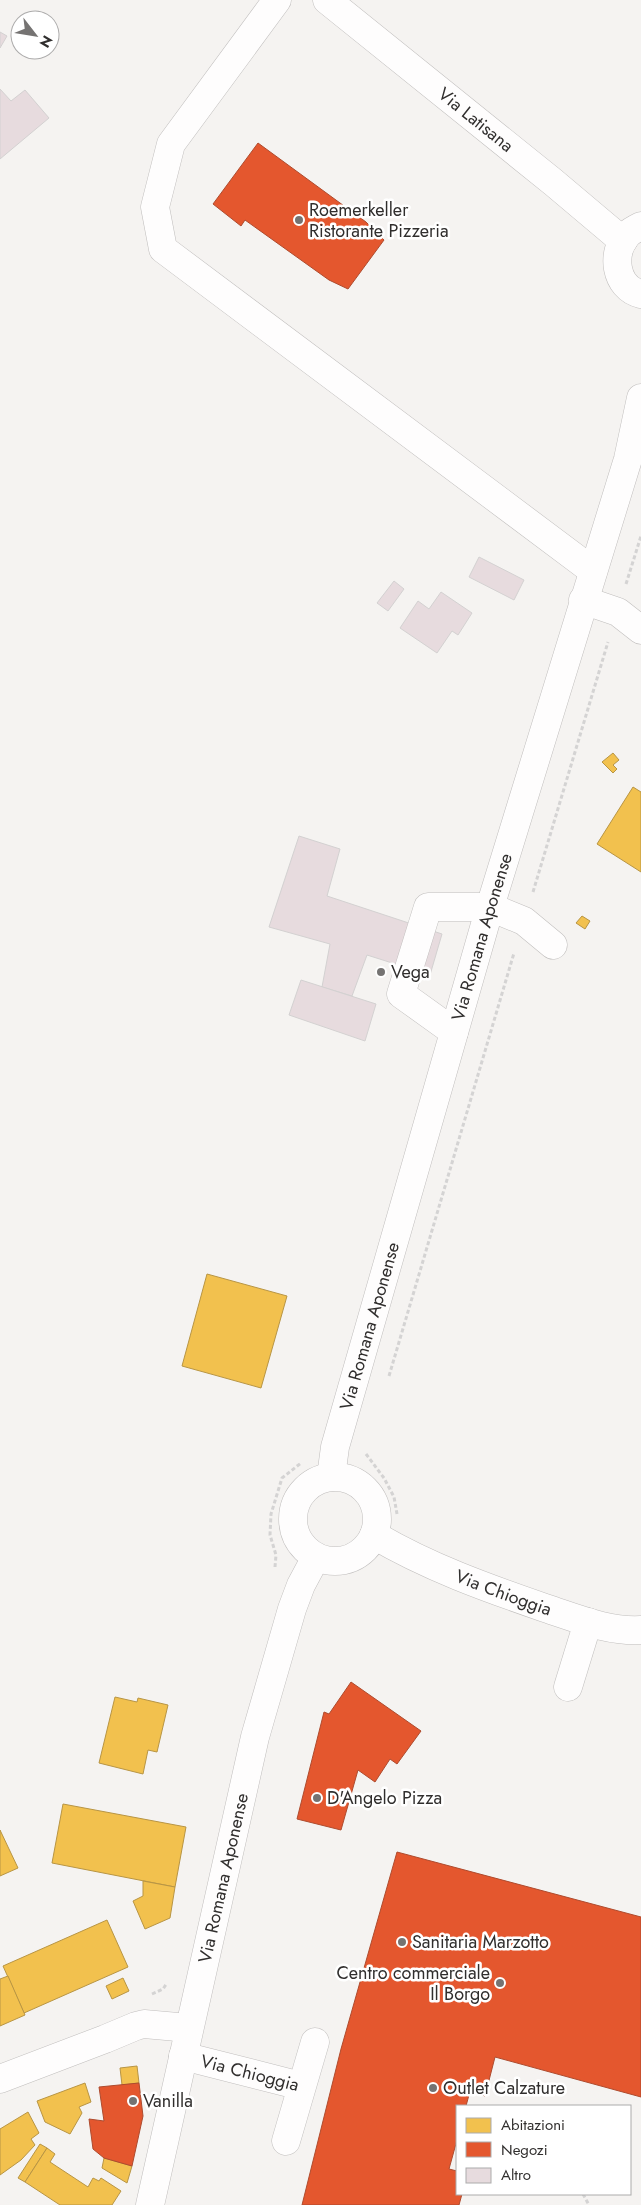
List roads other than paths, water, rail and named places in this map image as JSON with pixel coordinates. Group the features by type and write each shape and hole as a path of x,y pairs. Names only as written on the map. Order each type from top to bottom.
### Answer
{"street":[{"path":"277,0 171,144 155,207 164,249 593,571"},
{"name":"Via Latisana","path":"327,0 553,182 632,233"},
{"path":"632,233 616,258 618,273 626,285 641,294"},
{"name":"Via Romana Aponense","path":"331,1477 335,1447 454,1032 583,600 628,459 641,398"},
{"path":"583,600 618,612 641,630"},
{"path":"454,1032 400,994 428,907 490,907 524,921 553,945"},
{"path":"324,1478 346,1478 359,1484 369,1494 376,1507 378,1522 374,1535 367,1547 356,1556 343,1561 329,1561 316,1557 299,1541 294,1527 294,1511 300,1497 310,1486 324,1478"},
{"name":"Via Chioggia","path":"374,1535 417,1559 494,1590 588,1622 628,1630 641,1630"},
{"name":"Via Romana Aponense","path":"150,2205 254,1737 292,1609 301,1585 316,1557"},
{"path":"568,1688 588,1622"},
{"path":"0,2079 105,2040 136,2026 144,2024 189,2028"},
{"name":"Via Chioggia","path":"183,2056 301,2086 315,2042"},
{"path":"286,2141 301,2086"}],"place":[{"name":"Roemerkeller Ristorante Pizzeria","path":"299,220"},
{"name":"Vega","path":"381,972"},
{"name":"D'Angelo Pizza","path":"317,1798"},
{"name":"Sanitaria Marzotto","path":"402,1942"},
{"name":"Centro commerciale Il Borgo","path":"500,1983"},
{"name":"Outlet Calzature","path":"433,2088"},
{"name":"Vanilla","path":"133,2101"}]}
